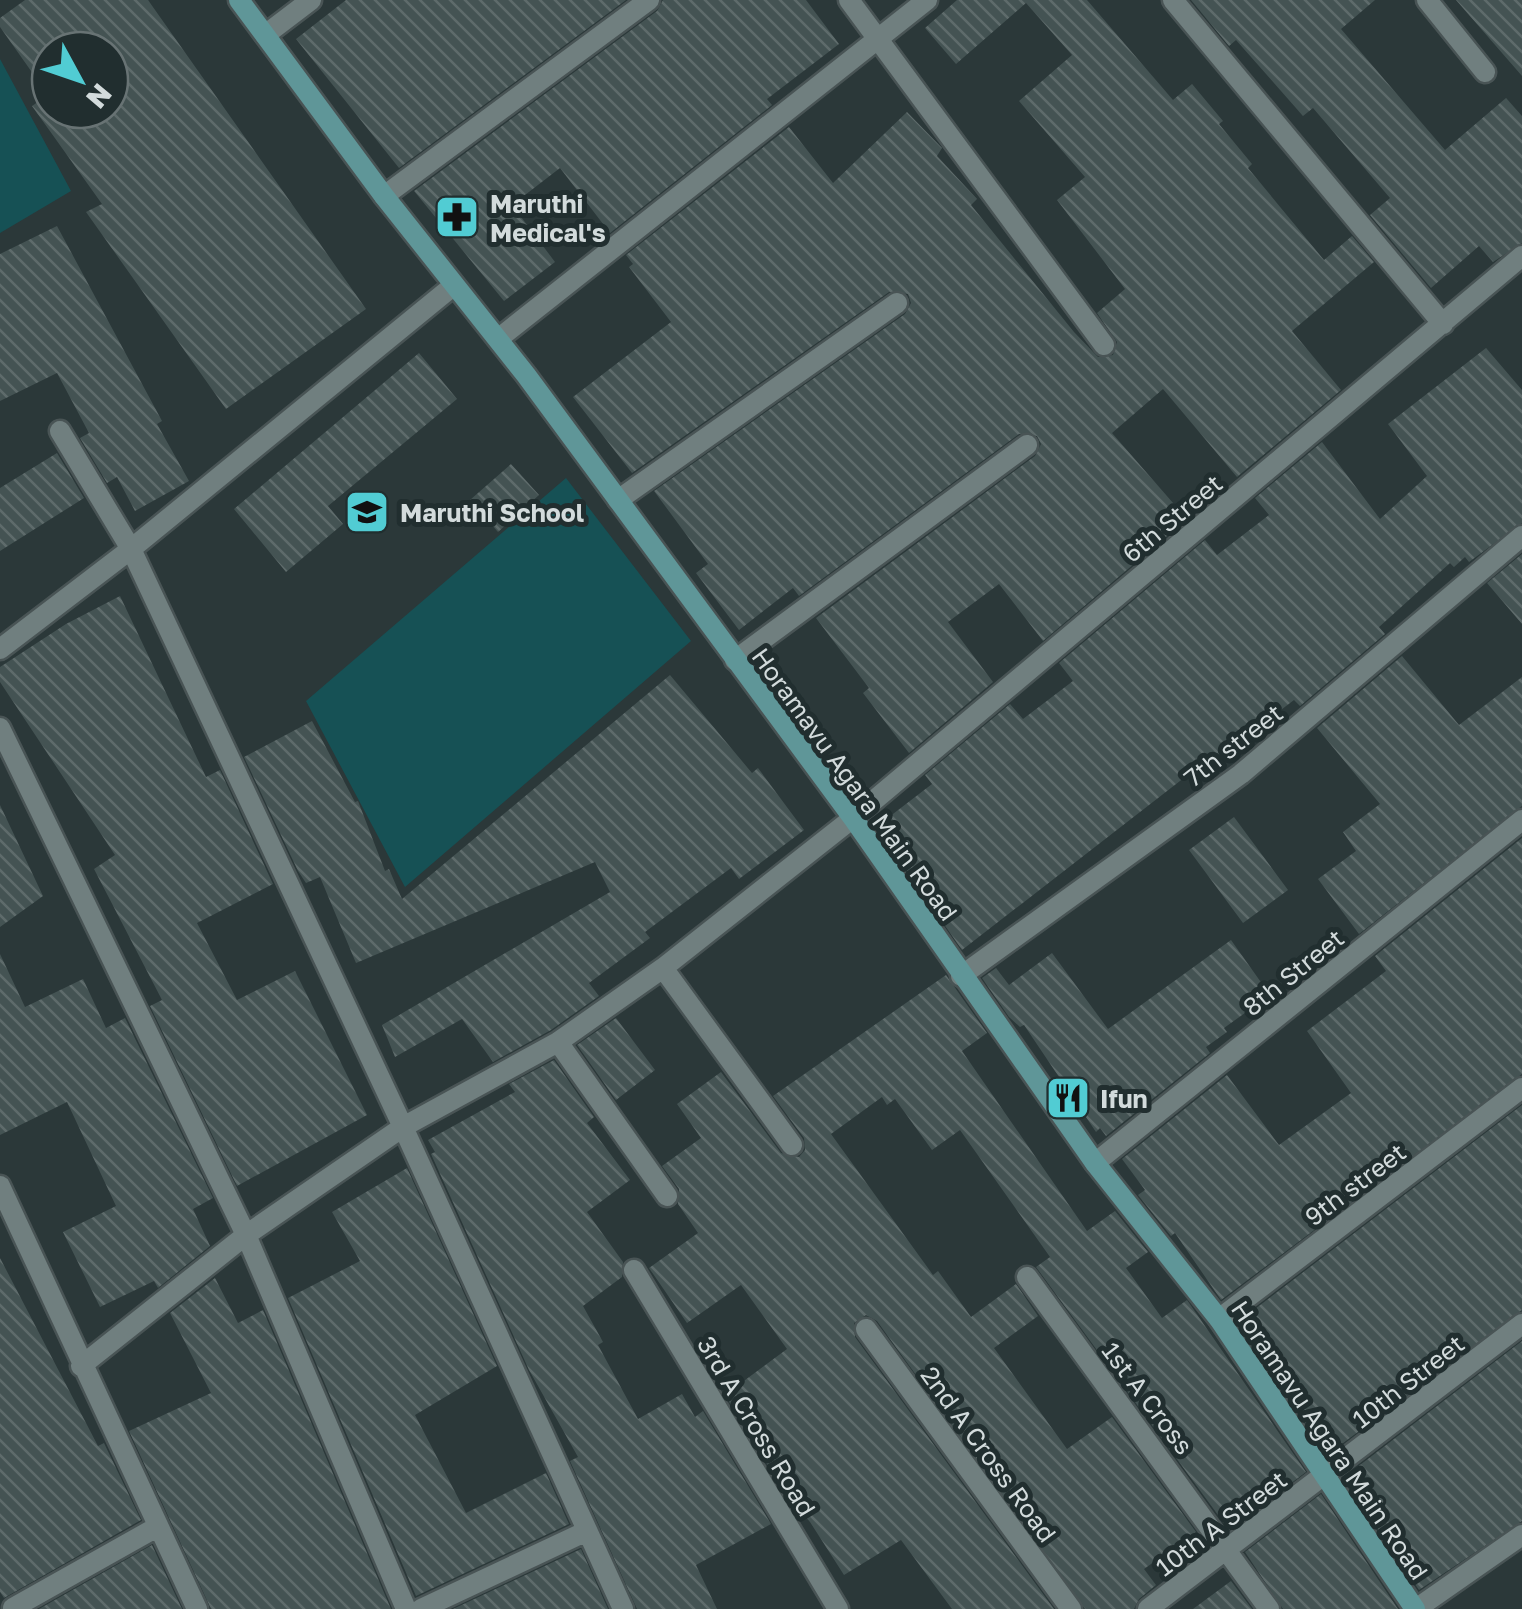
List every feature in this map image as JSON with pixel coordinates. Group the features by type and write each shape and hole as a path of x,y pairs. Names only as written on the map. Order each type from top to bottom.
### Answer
{"street":[{"name":"Horamavu Agara Main Road","path":"239,0 384,196 498,339 852,818 1094,1163 1219,1319 1416,1609"},
{"path":"265,35 310,0"},
{"path":"384,196 650,0"},
{"path":"849,0 1104,345"},
{"path":"498,339 882,40 927,0"},
{"path":"1173,0 1443,324"},
{"path":"1427,0 1485,72"},
{"name":"6th Street","path":"81,1366 246,1235 403,1127 558,1042 663,968 852,818 1522,256"},
{"path":"0,649 131,549 454,286"},
{"path":"618,500 897,303"},
{"path":"60,431 131,549 403,1127 623,1609"},
{"path":"735,660 1026,445"},
{"name":"7th street","path":"961,976 1241,774 1522,536"},
{"path":"0,728 246,1235 406,1609"},
{"name":"8th Street","path":"1094,1163 1522,820"},
{"path":"663,968 792,1145"},
{"path":"558,1042 667,1196"},
{"name":"9th street","path":"1219,1319 1522,1088"},
{"path":"0,1186 197,1609"},
{"name":"3rd A Cross Road","path":"634,1270 838,1609"},
{"name":"1st A Cross","path":"1028,1277 1229,1548 1269,1609"},
{"name":"10th Street","path":"1324,1478 1522,1324"},
{"name":"2nd A Cross Road","path":"866,1329 1071,1609"},
{"name":"10th A Street","path":"1148,1609 1324,1478"},
{"path":"13,1608 158,1528"},
{"path":"421,1609 586,1531"},
{"path":"1416,1609 1522,1535"}],"shaded area":[{"path":"0,59 30,115 30,130 38,130 71,191 0,233"},
{"path":"566,478 691,641 405,887 306,701"}],"building":[{"path":"25,0 148,0 366,309 226,409 86,212 102,204 49,130 130,130 130,30 30,30 30,70 0,27 0,18"},
{"path":"346,0 626,0 399,168 296,39"},
{"path":"663,0 806,0 839,44 767,99 772,105 610,233 560,168 512,205 555,262 504,301 414,191 657,11"},
{"path":"957,0 1087,0 1173,100 1192,84 1252,164 1248,168 1324,260 1352,236 1374,262 1292,331 1341,390 1237,477 1163,389 1112,433 1187,519 1043,641 999,584 948,622 993,682 909,753 863,693 869,688 816,618 1035,456 1041,444 1037,436 1019,434 799,596 793,588 739,630 696,573 708,564 654,491 905,314 911,303 908,294 889,292 632,473 573,397 671,322 629,267 633,264 626,255 789,127 833,183 907,112 942,148 937,156 977,199 971,205 1074,332 1098,357 1113,355 1117,342 1097,313 1125,289 1057,200 1085,177 1019,101 1072,55 1026,3 956,64 925,28"},
{"path":"1191,0 1375,0 1341,29 1445,150 1506,98 1522,116 1522,243 1493,262 1479,246 1431,288 1370,215 1390,198 1313,108 1303,116 1236,40 1229,46"},
{"path":"1456,0 1522,0 1522,76"},
{"path":"57,226 162,421 157,424 189,481 135,511 117,477 107,483 80,438 89,433 57,373 0,401 0,254"},
{"path":"1486,348 1522,390 1522,523 1469,562 1465,557 1454,567 1450,563 1379,627 1385,634 1300,706 1294,700 1201,771 1198,767 962,950 876,827 932,784 925,775 1010,704 1023,719 1073,681 1059,663 1205,540 1217,555 1269,515 1255,498 1322,442 1380,519 1427,476 1388,424"},
{"path":"419,353 457,399 328,506 343,524 286,572 234,509"},
{"path":"57,453 84,498 0,551 0,488"},
{"path":"511,464 539,495 498,532 470,500"},
{"path":"1522,554 1522,624 1487,583"},
{"path":"120,596 206,777 220,770 273,884 197,923 237,1000 295,971 367,1115 237,1186 150,1006 162,1000 94,869 115,855 0,682 0,667 66,624"},
{"path":"1402,656 1459,725 1522,677 1522,806 1359,934 1318,879 1356,851 1343,832 1380,804 1317,728"},
{"path":"670,675 752,773 758,768 804,830 739,879 731,868 645,932 650,938 589,983 599,996 551,1030 493,1062 462,1019 395,1057 382,1025 610,892 595,862 356,963 320,877 306,883 298,871 244,757 312,721 355,802 358,801 385,871 389,869 402,899"},
{"path":"0,805 43,896 0,927"},
{"path":"1234,817 1288,890 1243,923 1189,850"},
{"path":"1522,838 1522,1074 1221,1300 1175,1233 1171,1236 1138,1195 1145,1190 1122,1159 1227,1075 1279,1145 1351,1093 1307,1031 1386,971 1375,956"},
{"path":"1231,940 1270,995 1224,1028 1227,1032 1206,1047 1210,1053 1106,1136 1100,1128 1096,1132 1024,1025 1020,1027 1009,1017 982,978 996,968 1009,985 1052,953 1108,1029"},
{"path":"0,954 25,1007 83,979 106,1028 125,1018 213,1198 193,1209 210,1246 158,1288 154,1281 100,1307 63,1232 116,1206 67,1102 0,1135"},
{"path":"946,975 987,1033 962,1051 1087,1231 1115,1211 1148,1252 1126,1268 1162,1318 1187,1300 1306,1472 1229,1530 1036,1267 1050,1257 960,1130 932,1150 895,1099 887,1105 882,1097 831,1134 933,1275 938,1271 971,1317 1016,1284 1038,1316 994,1348 1067,1449 1112,1417 1196,1532 1144,1569 1156,1585 1139,1599 1134,1609 1085,1609 877,1321 866,1315 854,1323 855,1337 1054,1609 952,1609 901,1540 844,1575 810,1522 798,1508 795,1510 725,1395 787,1349 741,1285 687,1323 649,1268 698,1233 678,1204 679,1189 662,1166 701,1138 677,1104 721,1072 781,1153 799,1157 805,1150 804,1138 773,1096"},
{"path":"616,1018 655,1070 616,1100 577,1045"},
{"path":"554,1060 594,1117 587,1123 630,1180 587,1212 623,1262 622,1277 583,1306 603,1342 598,1345 638,1419 682,1394 695,1417 703,1411 771,1524 696,1565 717,1609 637,1609 570,1461 578,1457 529,1370 431,1154 435,1152 428,1140 515,1092 509,1084"},
{"path":"1522,1105 1522,1310 1327,1455 1238,1322"},
{"path":"407,1168 497,1366 415,1415 466,1513 546,1473 569,1524 416,1596 288,1298 360,1261 332,1212"},
{"path":"0,1258 98,1446 104,1443 141,1520 4,1598 0,1592"},
{"path":"215,1278 238,1323 263,1310 391,1609 211,1609 129,1431 211,1393 170,1313"},
{"path":"1522,1341 1522,1521 1419,1590 1343,1478"},
{"path":"1321,1494 1398,1609 1283,1609 1245,1552"},
{"path":"152,1545 182,1609 39,1609"},
{"path":"581,1549 608,1609 453,1609"},
{"path":"1231,1581 1252,1609 1193,1609"}],"place":[{"name":"Maruthi Medical's","path":"457,217"},
{"name":"Maruthi School","path":"367,512"},
{"name":"Ifun","path":"1068,1098"}]}
